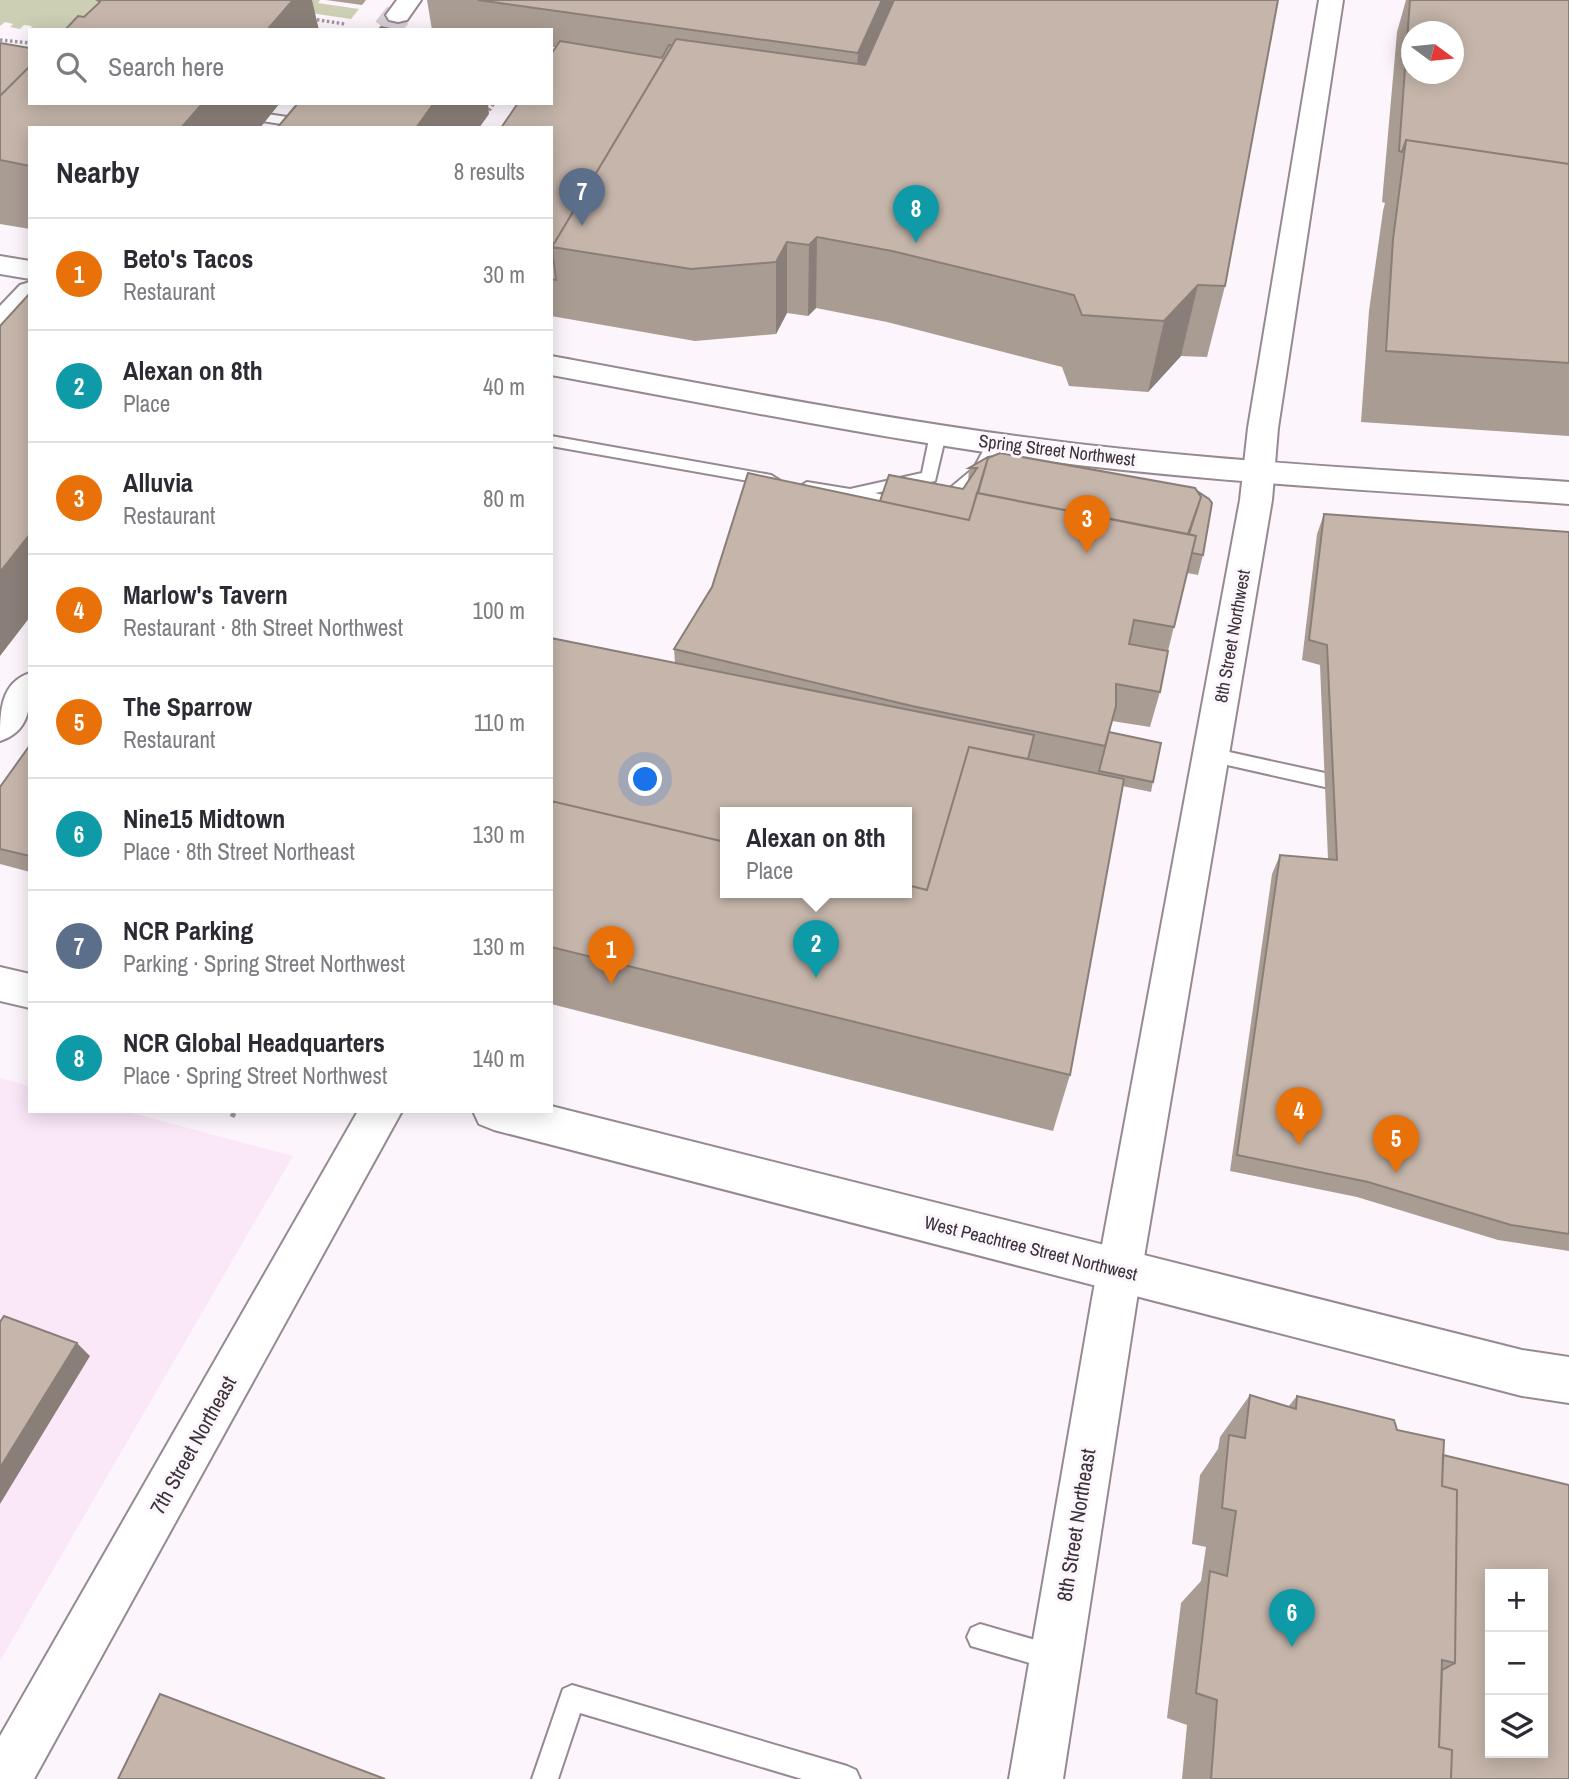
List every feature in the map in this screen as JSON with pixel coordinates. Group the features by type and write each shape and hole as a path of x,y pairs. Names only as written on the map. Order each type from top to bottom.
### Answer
{"street":[{"name":"8th Street Northwest","path":"1120,1271 1136,1166 1211,755 1259,470 1263,428 1331,0"},
{"path":"312,126 328,105"},
{"path":"0,265 28,270"},
{"path":"0,324 28,293"},
{"name":"Spring Street Northwest","path":"553,365 938,435 1078,454 1569,493"},
{"path":"0,727 28,689"},
{"path":"0,984 28,991"},
{"name":"7th Street Northeast","path":"5,1779 380,1113"},
{"name":"West Peachtree Street Northwest","path":"502,1113 1509,1369 1569,1380"},
{"name":"8th Street Northeast","path":"1036,1779 1054,1657 1120,1271"}],"lane":[{"path":"267,118 312,126"},
{"path":"848,494 929,477 938,435"},
{"path":"553,441 881,500"},
{"path":"944,502 980,471 996,442"},
{"path":"1211,755 1325,780"},
{"path":"980,1637 1054,1657"},
{"path":"545,1779 572,1698 847,1779"}],"path":[{"path":"303,18 345,24"},
{"path":"0,40 28,43"},
{"path":"477,110 488,112 493,105"}],"shaded area":[{"path":"0,1078 28,1085 28,1113 132,1113 293,1156 0,1661"}],"green space":[{"path":"0,0 101,0 73,28 31,28 32,26 24,25 20,29 10,27 13,24 5,22 0,26"},
{"path":"224,0 320,0 318,3 359,9 351,19"}],"building":[{"path":"97,0 293,0 269,28 67,28 78,16 84,17 100,2"},
{"path":"478,0 882,0 858,53"},
{"path":"894,0 1278,0 1225,286 1198,285 1164,321 1082,315 1074,295 892,251 817,237 809,245 787,242 776,262 691,269 553,247 676,39 865,65"},
{"path":"1410,0 1569,0 1569,164 1406,140 1402,152 1399,151 1404,84 1464,84 1464,21 1408,21"},
{"path":"560,41 662,58 669,45 672,46 553,245 553,126 502,126 517,105 553,105 553,51"},
{"path":"0,43 28,48 28,68 0,96"},
{"path":"28,68 28,105 201,105 183,126 28,126 28,166 0,160 0,96"},
{"path":"296,105 433,105 417,126 279,126"},
{"path":"1406,140 1569,164 1569,363 1386,351 1393,239"},
{"path":"553,255 556,280 553,279"},
{"path":"28,295 28,537 0,572 0,326"},
{"path":"1000,453 1195,488 1201,497 1188,534 978,493 988,458"},
{"path":"993,456 988,458 969,520 880,501 889,475 963,489 977,468 969,468 988,457"},
{"path":"748,473 969,520 977,493 1196,536 1174,627 1134,620 1129,644 1168,651 1160,692 1116,684 1116,706 1105,746 912,706 674,649 712,587"},
{"path":"1197,491 1212,503 1203,555 1192,553 1196,536 1189,534 1201,497"},
{"path":"1324,514 1569,532 1569,1234 1511,1225 1368,1182 1237,1155 1280,855 1337,860 1327,645 1309,640"},
{"path":"553,638 1034,735 1028,759 969,747 927,890 912,886 912,807 720,807 720,841 553,801"},
{"path":"1109,732 1161,743 1153,782 1099,771"},
{"path":"969,747 1124,779 1070,1075 553,947 553,801 720,841 720,898 912,898 912,886 927,890"},
{"path":"28,748 28,856 0,849 0,787"},
{"path":"4,1316 77,1343 0,1468 0,1322"},
{"path":"1250,1395 1296,1409 1297,1396 1394,1420 1397,1430 1444,1440 1442,1486 1457,1490 1455,1663 1442,1660 1439,1747 1452,1750 1451,1779 1211,1779 1217,1700 1196,1693 1210,1571 1227,1576 1236,1511 1222,1508 1229,1435 1245,1438"},
{"path":"1443,1455 1569,1485 1569,1779 1451,1779 1452,1750 1439,1747 1442,1670 1455,1663 1457,1490 1442,1486"},
{"path":"160,1694 385,1779 118,1779"}],"tunnel":[{"path":"388,28 398,15"}],"place":[{"name":"NCR Parking","path":"582,226"},
{"name":"NCR Global Headquarters","path":"916,243"},
{"name":"Alluvia","path":"1087,553"},
{"name":"Alexan on 8th","path":"816,978"},
{"name":"Beto's Tacos","path":"611,984"},
{"name":"Marlow's Tavern","path":"1299,1145"},
{"name":"The Sparrow","path":"1396,1173"},
{"name":"Nine15 Midtown","path":"1292,1647"}]}
